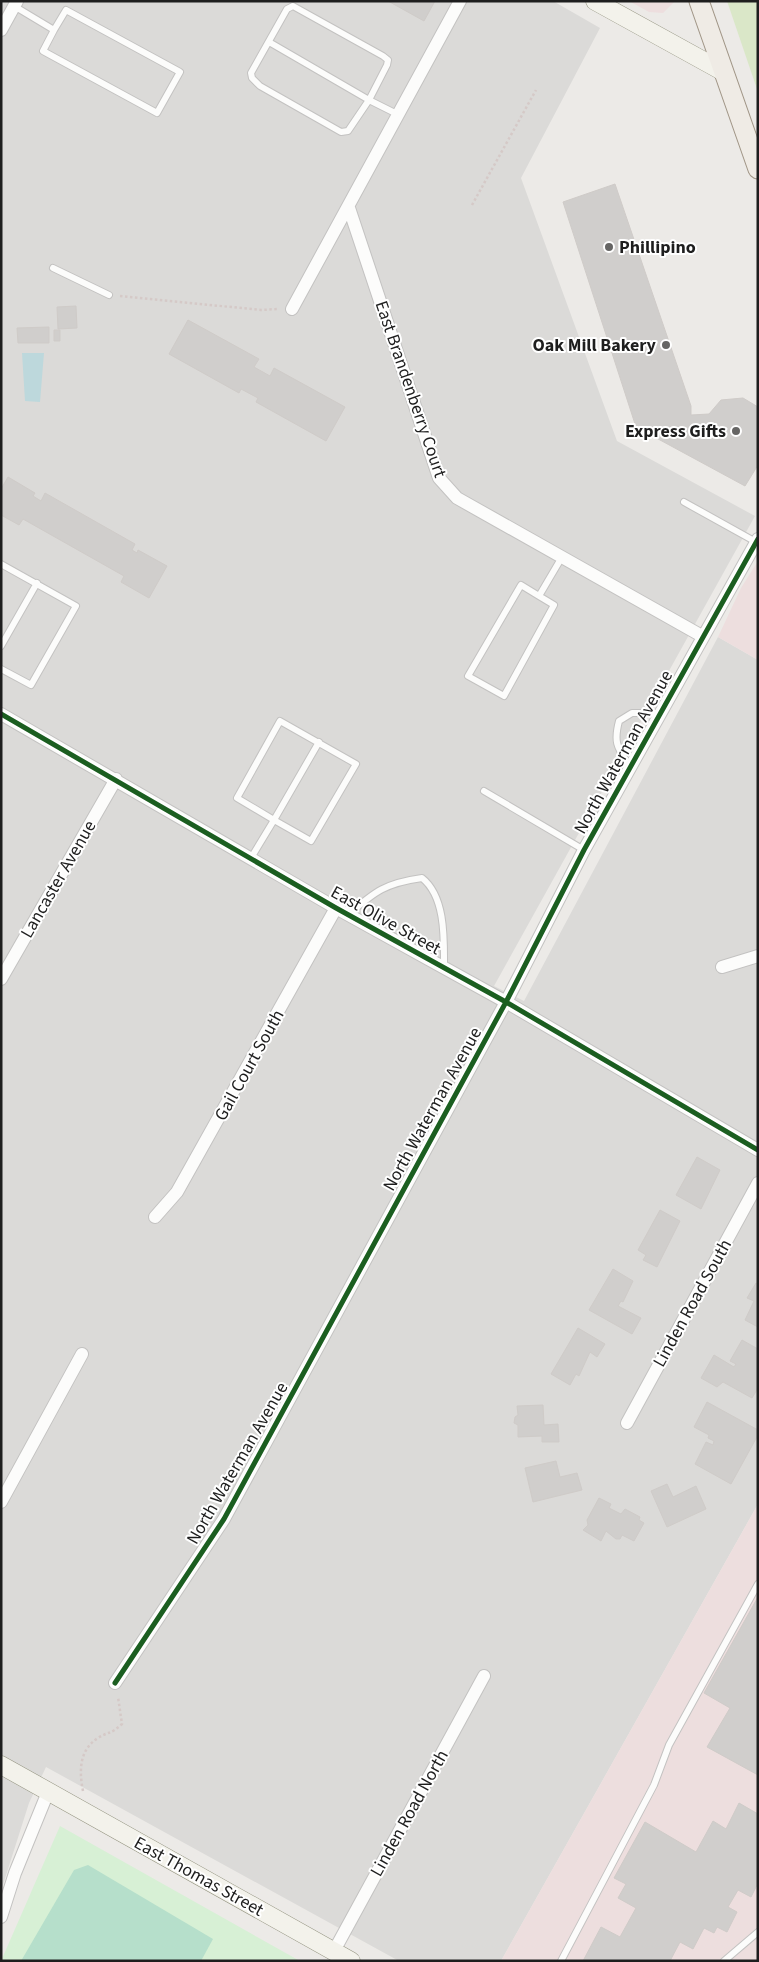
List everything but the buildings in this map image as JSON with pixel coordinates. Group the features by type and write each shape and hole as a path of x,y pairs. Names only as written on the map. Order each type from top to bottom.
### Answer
{"main road":[{"path":"699,1 758,169"}],"street":[{"path":"292,309 349,208 460,1"},
{"path":"595,1 722,71"},
{"path":"1,30 16,4"},
{"name":"East Brandenberry Court","path":"349,208 440,478 456,498 702,636"},
{"name":"North Waterman Avenue","path":"115,1683 224,1519 506,1002 584,850 702,636 757,541"},
{"name":"East Olive Street","path":"1,714 336,908 506,1002 758,1150"},
{"name":"Lancaster Avenue","path":"1,979 116,779"},
{"name":"Gail Court South","path":"155,1217 178,1192 336,908"},
{"path":"722,967 758,956"},
{"name":"Linden Road South","path":"627,1423 758,1183"},
{"path":"1,1502 82,1354"},
{"name":"Linden Road North","path":"334,1951 484,1676"},
{"name":"East Thomas Street","path":"1,1765 351,1961"},
{"path":"1,1916 14,1873 48,1792"}],"lane":[{"path":"16,4 54,30"},
{"path":"293,6 388,60 369,100 348,132 341,132 260,86 252,78 252,73 287,9 293,6"},
{"path":"66,10 180,72 157,113 43,51 54,30 66,10"},
{"path":"269,42 369,100 399,115"},
{"path":"53,268 109,295"},
{"path":"684,502 757,541"},
{"path":"539,596 562,557"},
{"path":"1,564 76,606 31,685 1,669"},
{"path":"1,646 36,583"},
{"path":"521,585 539,596 554,605 504,696 468,676 521,585"},
{"path":"630,767 619,750 615,737 619,721 632,713 660,713"},
{"path":"280,720 356,764 311,840 274,820 237,798 280,720"},
{"path":"252,858 319,742"},
{"path":"484,791 584,850"},
{"path":"348,914 373,892 399,881 422,878 431,885 437,904 444,936 444,968"},
{"path":"561,1961 654,1785 669,1745 758,1584"},
{"path":"724,1961 758,1932"}],"path":[{"path":"472,205 536,90"},
{"path":"109,295 261,310 292,309"},
{"path":"83,1791 80,1763 88,1746 100,1736 112,1734 122,1724 115,1683"}],"shaded area":[{"path":"1,1 553,1 600,28 521,178 617,441 755,516 494,986 524,1001 718,637 758,660 758,1504 501,1961 399,1961 46,1767 29,1803 1,1891"},
{"path":"629,1 675,1 663,13 649,12"},
{"path":"758,561 758,660 718,637 741,588"},
{"path":"758,1504 758,1961 501,1961"}],"green space":[{"path":"727,1 758,1 758,92"},
{"path":"60,1826 300,1961 1,1961"},
{"path":"88,1865 213,1939 201,1961 21,1961 74,1870"}],"water":[{"path":"22,353 44,353 40,402 25,401"}],"cycle path":[{"path":"115,1683 224,1519 506,1002 584,850 758,539"},
{"path":"1,714 336,908 506,1002 758,1150"}],"place":[{"name":"Phillipino","path":"609,247"},
{"name":"Oak Mill Bakery","path":"666,345"},
{"name":"Express Gifts","path":"736,431"}]}
